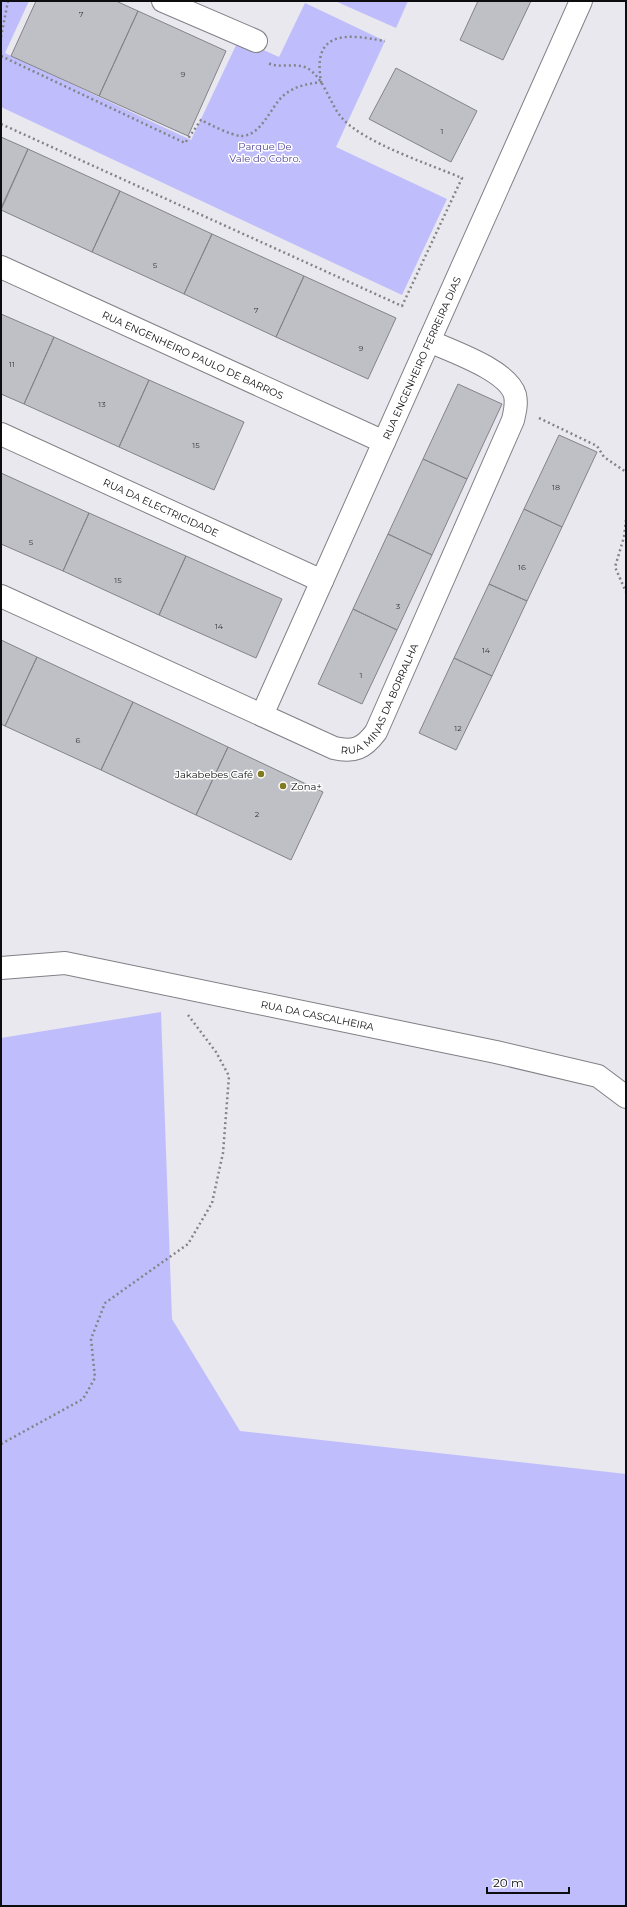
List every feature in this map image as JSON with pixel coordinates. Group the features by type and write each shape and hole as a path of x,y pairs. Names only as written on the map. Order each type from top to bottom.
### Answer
{"street":[{"path":"163,1 256,41"},
{"name":"RUA ENGENHEIRO FERREIRA DIAS","path":"262,715 580,1"},
{"name":"RUA ENGENHEIRO PAULO DE BARROS","path":"1,267 384,442"},
{"path":"429,341 498,374 514,394 516,406"},
{"name":"RUA MINAS DA BORRALHA","path":"1,596 334,748 351,751 369,741 376,732 513,420 516,406"},
{"name":"RUA DA ELECTRICIDADE","path":"1,434 322,581"},
{"name":"RUA DA CASCALHEIRA","path":"1,968 65,963 181,986 496,1052 598,1076 626,1097"}],"path":[{"path":"1,37 8,1"},
{"path":"320,82 320,59 325,46 334,39 348,36 386,41"},
{"path":"1,124 402,306 462,178 370,139 342,118 320,82 308,69 295,64 271,65 260,59 256,41"},
{"path":"1,56 186,143 201,120 241,136 256,130 266,120 272,107 284,95 298,86 320,82"},
{"path":"516,406 596,446 604,457 626,472"},
{"path":"626,520 624,537 615,567 626,592"},
{"path":"1,1444 83,1400 95,1378 91,1339 105,1303 188,1244 212,1203 224,1153 229,1076 216,1052 181,1006 181,986"}],"green space":[{"name":"Parque De Vale do Cobro.","path":"1,1 29,1 5,53 191,140 239,39 279,57 305,3 385,41 336,147 447,199 402,295 1,107"},
{"path":"335,1 408,1 396,28"},
{"path":"161,1012 172,1319 240,1431 626,1474 626,1906 1,1906 1,1038"}],"building":[{"path":"36,1 116,1 138,11 99,96 11,56"},
{"path":"478,1 531,1 503,60 460,40"},
{"path":"138,11 226,51 188,136 99,96"},
{"path":"396,68 477,111 451,162 369,119"},
{"path":"1,137 28,149 1,208"},
{"path":"28,149 120,191 92,252 1,210"},
{"path":"120,191 212,234 184,294 92,252"},
{"path":"212,234 304,276 276,337 184,294"},
{"path":"304,276 396,318 368,379 276,337"},
{"path":"1,314 54,337 24,404 1,394"},
{"path":"54,337 149,380 119,447 24,404"},
{"path":"149,380 244,422 214,490 119,447"},
{"path":"458,384 502,404 467,479 423,459"},
{"path":"559,435 597,452 562,527 524,509"},
{"path":"423,459 467,479 432,555 388,534"},
{"path":"1,473 89,513 63,571 1,544"},
{"path":"524,509 562,527 527,601 489,584"},
{"path":"89,513 186,556 159,615 63,571"},
{"path":"388,534 432,555 397,630 353,609"},
{"path":"186,556 282,599 256,658 159,615"},
{"path":"489,584 527,601 492,676 454,658"},
{"path":"353,609 397,630 362,704 318,684"},
{"path":"1,640 37,657 5,726 1,724"},
{"path":"37,657 133,702 101,770 5,726"},
{"path":"454,658 492,676 456,750 419,733"},
{"path":"133,702 228,747 196,815 101,770"},
{"path":"228,747 323,792 291,860 196,815"}],"place":[{"name":"Jakabebes Café","path":"261,774"},
{"name":"Zona+","path":"283,786"}]}
